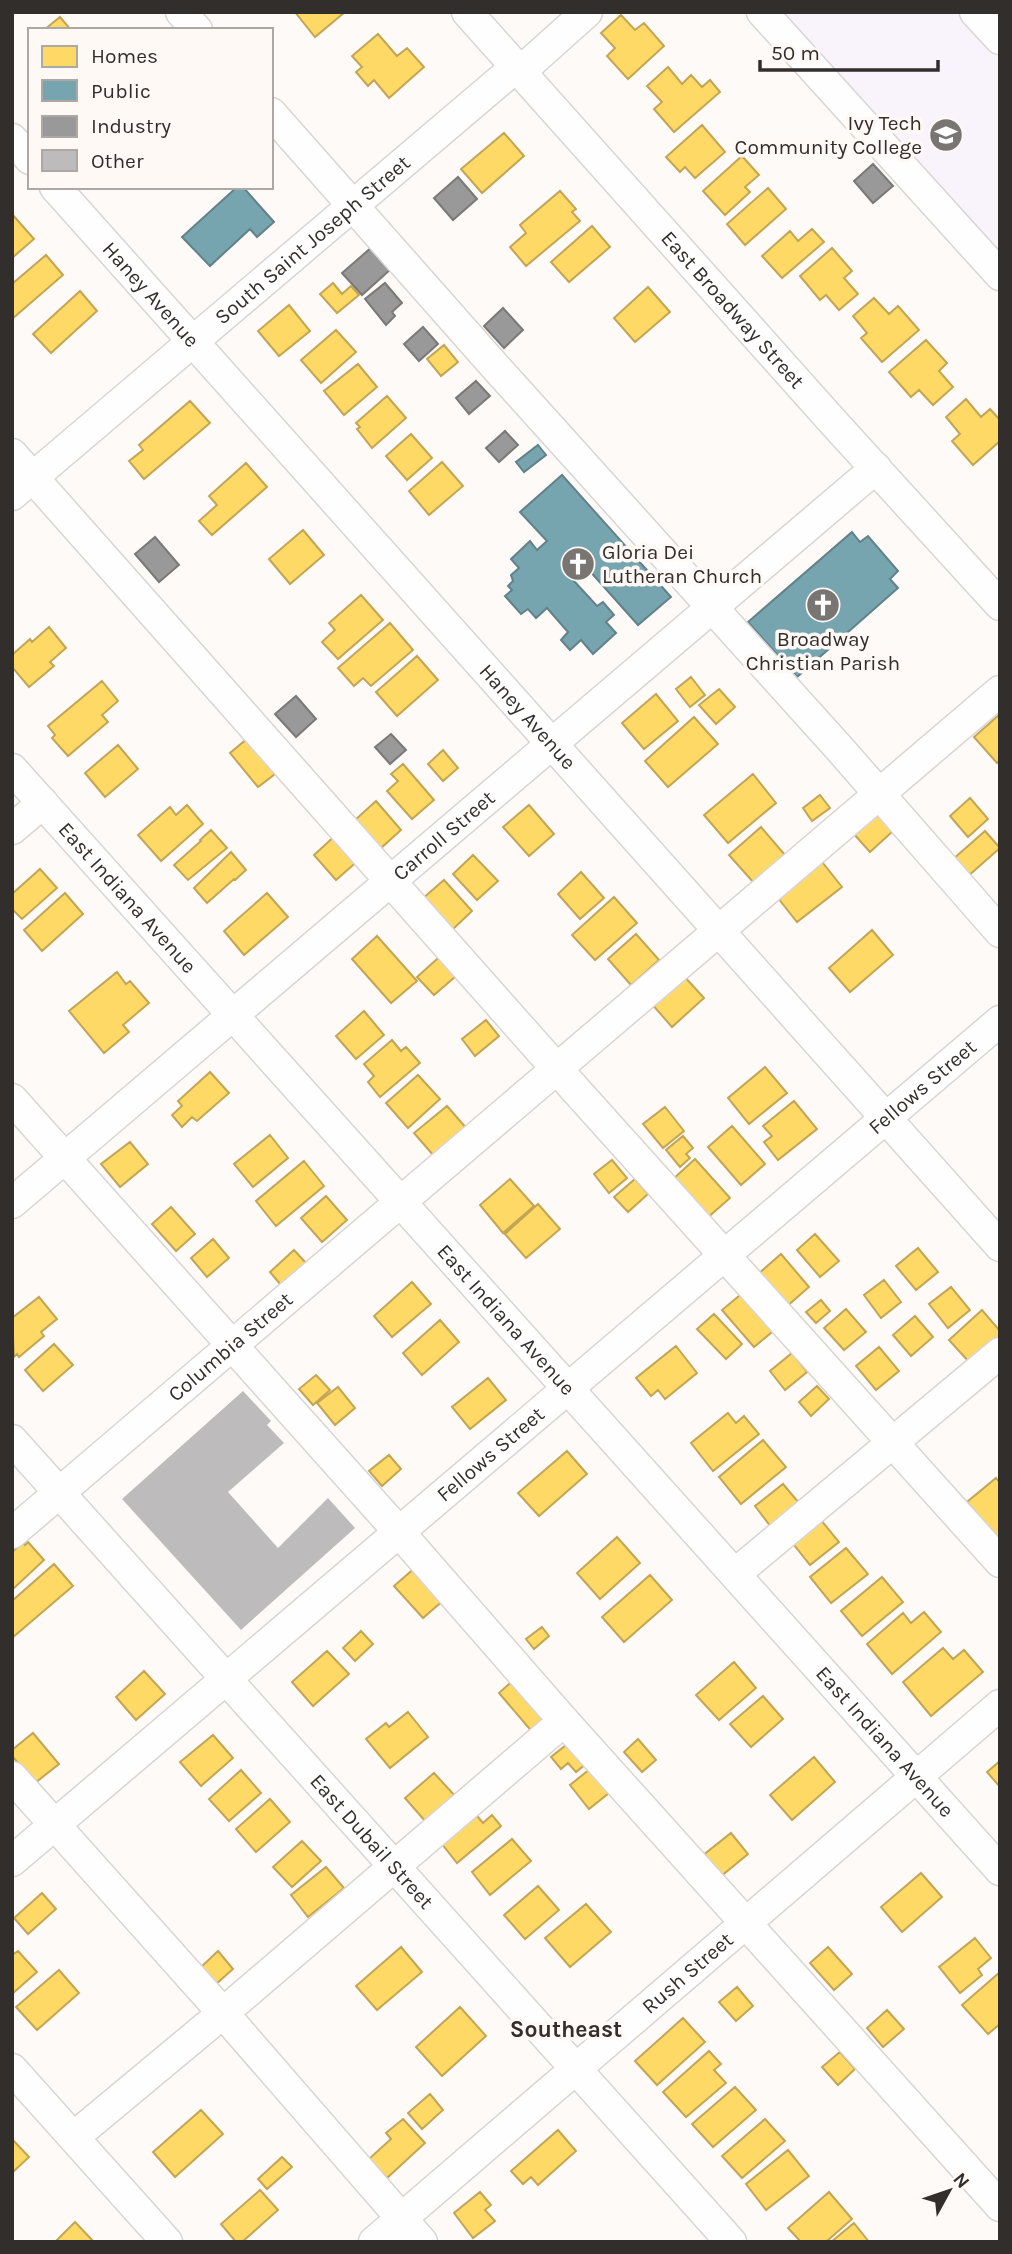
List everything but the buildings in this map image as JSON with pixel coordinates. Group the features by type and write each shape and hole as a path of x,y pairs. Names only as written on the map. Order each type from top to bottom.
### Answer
{"street":[{"path":"181,12 195,28"},
{"name":"East Broadway Street","path":"467,12 1000,605"},
{"name":"South Saint Joseph Street","path":"23,486 354,204 587,12"},
{"path":"762,12 1000,275"},
{"path":"975,12 1000,39"},
{"path":"273,115 1000,932"},
{"path":"12,139 28,157"},
{"name":"Haney Avenue","path":"57,189 1000,1246"},
{"path":"12,454 23,486 391,881 1000,1563"},
{"name":"Carroll Street","path":"12,1203 876,468"},
{"name":"Columbia Street","path":"12,1533 1000,691"},
{"name":"East Indiana Avenue","path":"12,769 1000,1870"},
{"path":"12,830 43,803"},
{"name":"Fellows Street","path":"12,1861 1000,1021"},
{"path":"12,1099 1000,2206"},
{"path":"735,1574 1000,1353"},
{"name":"East Dubail Street","path":"12,1440 731,2242"},
{"name":"Rush Street","path":"374,2242 1000,1705"},
{"path":"74,2137 565,1721"},
{"path":"12,1777 223,2013 422,2242"},
{"path":"12,2069 167,2242"}],"shaded area":[{"name":"Ivy Tech Community College","path":"784,12 1000,12 1000,257"}],"place":[{"name":"Ivy Tech Community College","path":"946,135"},
{"name":"Gloria Dei Lutheran Church","path":"578,564"},
{"name":"Broadway Christian Parish","path":"823,605"}],"district":[{"name":"Southeast","path":"566,2029"}]}
